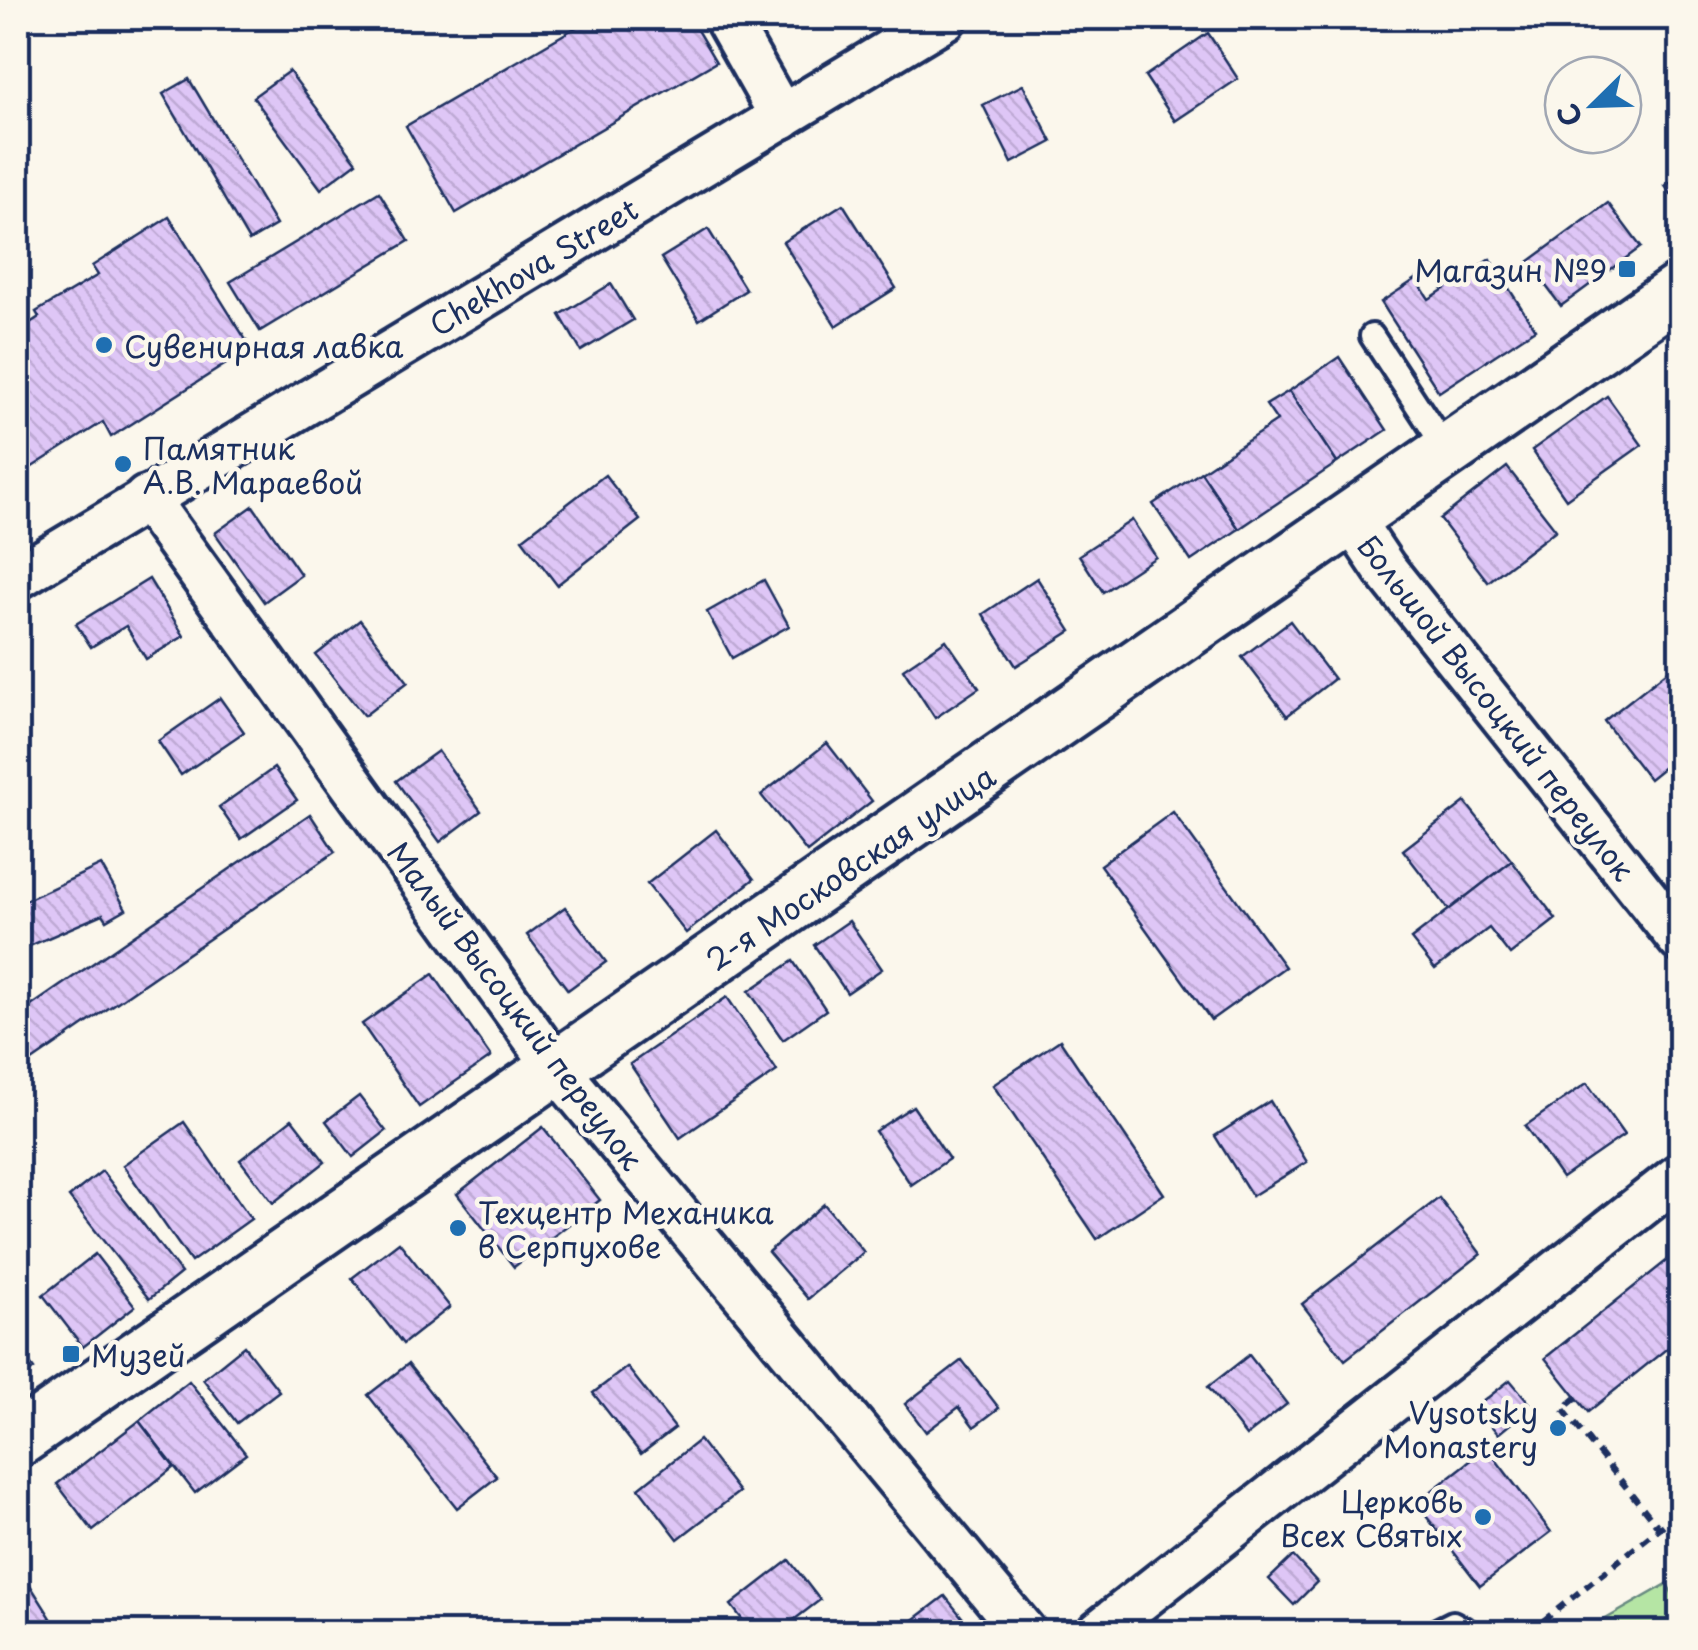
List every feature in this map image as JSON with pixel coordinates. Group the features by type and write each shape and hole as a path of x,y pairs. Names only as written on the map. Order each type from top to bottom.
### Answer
{"street":[{"path":"726,18 782,117"},
{"name":"Chekhova Street","path":"18,576 945,18"},
{"name":"2-я Московская улица","path":"18,1440 1449,454 1680,290"},
{"name":"Малый Высоцкий переулок","path":"146,498 556,1069 1024,1632"},
{"name":"Большой Высоцкий переулок","path":"1352,520 1384,568 1680,940"},
{"path":"1116,1627 1680,1175"}],"lane":[{"path":"1372,336 1449,454"},
{"path":"1435,1632 1453,1623 1470,1632"}],"path":[{"path":"1576,1398 1563,1409 1660,1528"},
{"path":"1530,1632 1680,1512"}],"green space":[{"path":"1667,1584 1680,1607 1680,1632 1583,1632"}],"building":[{"path":"592,18 690,18 716,62 456,213 406,126"},
{"path":"1208,33 1238,79 1175,121 1145,76"},
{"path":"289,71 357,162 321,189 253,97"},
{"path":"189,79 276,225 249,241 163,94"},
{"path":"1023,85 1052,142 1012,163 983,105"},
{"path":"1680,175 1680,206 1665,186"},
{"path":"379,192 409,241 260,331 230,282"},
{"path":"1608,203 1641,247 1561,306 1528,262"},
{"path":"843,204 896,288 836,326 783,242"},
{"path":"169,217 251,348 111,437 103,422 18,476 18,331 39,317 36,312 98,275 92,266"},
{"path":"708,229 746,290 699,320 661,258"},
{"path":"1490,259 1535,329 1439,392 1381,302 1416,279 1429,299"},
{"path":"611,284 633,320 581,351 560,315"},
{"path":"1339,357 1387,430 1337,463 1289,391"},
{"path":"1289,391 1337,463 1239,529 1201,472 1277,421 1266,405"},
{"path":"1607,396 1642,445 1566,499 1532,450"},
{"path":"1507,467 1556,530 1488,582 1440,519"},
{"path":"1201,472 1239,529 1191,561 1153,504"},
{"path":"605,475 640,520 557,585 522,539"},
{"path":"253,506 301,575 264,602 215,533"},
{"path":"1132,520 1156,557 1103,592 1079,555"},
{"path":"1037,578 1071,631 1016,666 983,614"},
{"path":"149,579 184,636 146,659 126,626 91,647 76,624"},
{"path":"764,580 789,626 732,658 707,612"},
{"path":"360,620 408,682 364,716 316,655"},
{"path":"1290,621 1334,679 1287,716 1242,657"},
{"path":"946,640 979,688 935,718 903,669"},
{"path":"1680,661 1680,754 1649,779 1604,721"},
{"path":"220,698 244,732 181,775 158,741"},
{"path":"827,743 872,801 807,852 761,795"},
{"path":"438,751 481,811 440,842 396,781"},
{"path":"274,768 297,800 241,839 219,807"},
{"path":"1465,802 1512,861 1449,910 1403,850"},
{"path":"1173,812 1285,967 1211,1020 1100,865"},
{"path":"310,814 335,852 32,1061 18,1040 18,1015"},
{"path":"716,830 754,879 686,933 647,884"},
{"path":"1512,861 1556,919 1510,955 1489,928 1435,969 1411,939"},
{"path":"101,865 126,909 107,920 103,914 18,951 18,904"},
{"path":"565,907 606,962 568,990 527,935"},
{"path":"849,921 882,969 847,993 814,945"},
{"path":"793,961 826,1010 783,1040 749,991"},
{"path":"433,974 491,1057 419,1107 362,1024"},
{"path":"727,997 777,1071 680,1138 630,1064"},
{"path":"1060,1040 1164,1194 1097,1239 993,1085"},
{"path":"1587,1083 1624,1135 1562,1178 1525,1126"},
{"path":"359,1096 386,1131 353,1157 326,1121"},
{"path":"1270,1101 1307,1162 1252,1196 1215,1136"},
{"path":"913,1106 949,1159 911,1185 875,1131"},
{"path":"292,1119 325,1162 273,1203 240,1160"},
{"path":"184,1122 251,1219 191,1262 123,1165"},
{"path":"543,1127 600,1200 514,1267 457,1194"},
{"path":"102,1171 181,1273 149,1299 69,1197"},
{"path":"1439,1198 1481,1254 1345,1360 1302,1304"},
{"path":"824,1204 864,1252 808,1299 768,1252"},
{"path":"399,1242 450,1307 403,1344 352,1278"},
{"path":"1680,1250 1680,1338 1588,1412 1545,1358"},
{"path":"95,1254 135,1306 83,1347 43,1295"},
{"path":"244,1346 279,1391 237,1423 203,1379"},
{"path":"18,1348 34,1369 18,1382"},
{"path":"1249,1355 1287,1404 1246,1436 1208,1387"},
{"path":"962,1360 999,1408 974,1427 959,1407 926,1432 905,1404"},
{"path":"408,1364 497,1477 457,1508 368,1395"},
{"path":"627,1367 675,1428 641,1454 593,1393"},
{"path":"1510,1380 1532,1406 1498,1434 1476,1407"},
{"path":"189,1381 246,1454 195,1493 139,1421"},
{"path":"139,1421 174,1467 93,1531 57,1484"},
{"path":"699,1440 739,1492 678,1539 639,1488"},
{"name":"Церковь Всех Святых","path":"1487,1448 1551,1532 1480,1586 1416,1503"},
{"path":"1293,1556 1317,1582 1294,1605 1269,1579"},
{"path":"789,1560 820,1600 778,1632 752,1632 731,1605"},
{"path":"18,1566 51,1618 28,1632 18,1632"},
{"path":"945,1596 974,1632 898,1632"}],"place":[{"name":"Магазин №9","path":"1627,269"},
{"name":"Сувенирная лавка","path":"104,345"},
{"name":"Памятник А.В. Мараевой","path":"123,464"},
{"name":"Техцентр Механика в Серпухове","path":"458,1228"},
{"name":"Музей","path":"71,1354"},
{"name":"Vysotsky Monastery","path":"1558,1428"},
{"name":"Церковь Всех Святых","path":"1483,1517"}]}
